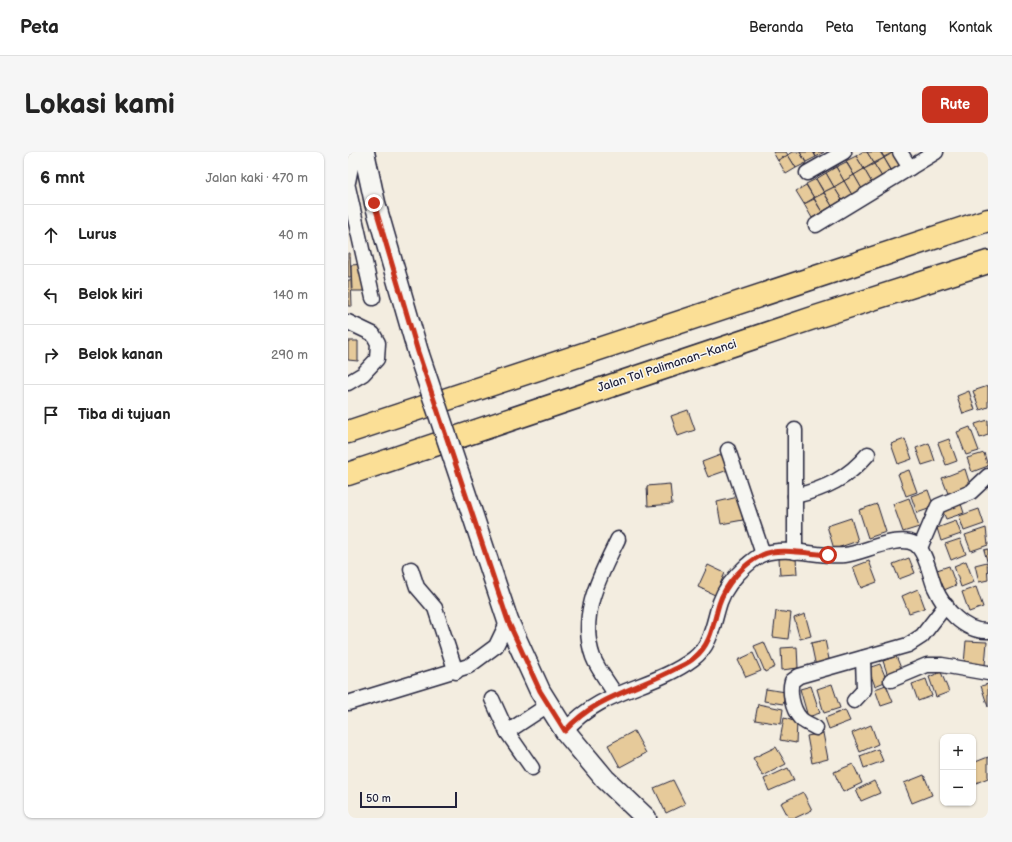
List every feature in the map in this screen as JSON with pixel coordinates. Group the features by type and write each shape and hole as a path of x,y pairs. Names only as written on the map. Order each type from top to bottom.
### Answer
{"highway":[{"path":"348,432 988,220"},
{"name":"Jalan Tol Palimanan–Kanci","path":"348,474 816,317 988,262"}],"street":[{"path":"348,182 351,167 359,152"},
{"path":"364,152 374,203 418,352 462,483 484,556 508,621 548,705 565,731 605,779 646,818"},
{"path":"807,173 844,152"},
{"path":"900,152 910,168"},
{"path":"816,225 936,152"},
{"path":"348,187 373,298"},
{"path":"348,322 374,334 378,343 377,359 364,374 348,383"},
{"path":"795,430 795,552"},
{"path":"728,450 763,554"},
{"path":"795,496 818,491 834,484 845,477 868,454"},
{"path":"920,548 938,506 975,489 988,476"},
{"path":"615,694 594,657 589,636 592,596 618,539"},
{"path":"565,731 575,720 588,710 615,694 665,674 694,659 704,647 712,633 719,603 732,580 751,562 763,554 773,552 795,552 845,555 895,542 908,541 920,548 935,588 946,606 958,620 970,628 988,631"},
{"path":"411,568 417,587 435,608 456,672"},
{"path":"816,728 800,718 793,704 790,688 792,681 799,676 908,645 922,636 946,606"},
{"path":"348,703 456,672 473,664 493,650 508,621"},
{"path":"854,701 864,690 863,658"},
{"path":"891,680 927,665 942,665 988,673"},
{"path":"492,699 507,732 532,768"},
{"path":"507,732 548,705"}],"building":[{"path":"773,152 786,152 788,155 778,161"},
{"path":"793,152 800,152 806,163 796,168 788,155"},
{"path":"800,152 813,152 816,157 806,162"},
{"path":"814,152 824,152 816,157"},
{"path":"862,152 867,152 874,163 864,169 856,156"},
{"path":"867,152 880,152 884,158 874,163"},
{"path":"881,152 894,152 884,157"},
{"path":"894,152 902,166 892,171 884,158"},
{"path":"788,155 796,168 786,174 778,160"},
{"path":"856,156 864,169 854,175 846,161"},
{"path":"884,158 892,172 882,177 874,164"},
{"path":"846,162 854,175 844,181 836,167"},
{"path":"874,164 882,177 872,183 864,169"},
{"path":"836,167 844,181 834,187 826,173"},
{"path":"864,169 872,183 862,189 854,175"},
{"path":"826,173 834,187 824,192 816,179"},
{"path":"854,175 862,189 852,195 844,181"},
{"path":"816,179 824,193 814,198 806,184"},
{"path":"844,181 852,195 842,200 834,187"},
{"path":"806,185 814,198 804,204 796,191"},
{"path":"834,187 842,200 832,206 824,192"},
{"path":"824,193 832,206 822,212 814,198"},
{"path":"814,199 822,212 812,218 804,204"},
{"path":"348,253 350,253 351,277 348,277"},
{"path":"365,264 366,291 352,291 351,265"},
{"path":"348,280 351,280 352,306 348,306"},
{"path":"348,341 358,341 358,361 348,360"},
{"path":"988,386 988,407 980,410 973,391"},
{"path":"969,391 975,410 963,414 957,396"},
{"path":"688,410 695,430 678,436 671,416"},
{"path":"988,420 988,435 980,438 975,424"},
{"path":"970,427 979,451 966,455 957,432"},
{"path":"905,439 912,459 898,464 891,444"},
{"path":"949,439 957,461 946,465 938,443"},
{"path":"929,443 935,461 922,465 916,448"},
{"path":"984,453 988,466 972,472 967,458"},
{"path":"723,454 728,470 708,477 702,462"},
{"path":"965,469 971,488 949,496 942,478"},
{"path":"909,470 917,492 906,496 898,474"},
{"path":"670,484 672,504 648,506 647,486"},
{"path":"928,490 934,507 917,513 911,496"},
{"path":"738,497 743,520 721,524 717,502"},
{"path":"909,498 919,527 903,532 893,504"},
{"path":"960,501 964,513 946,519 941,507"},
{"path":"877,504 886,532 868,538 859,510"},
{"path":"979,509 984,524 964,531 959,516"},
{"path":"851,518 858,541 834,549 827,526"},
{"path":"956,521 961,534 941,541 937,528"},
{"path":"986,528 988,545 971,551 965,535"},
{"path":"960,539 966,554 951,560 945,544"},
{"path":"988,549 988,561 987,561 984,550"},
{"path":"779,558 796,558 797,574 780,575"},
{"path":"909,558 915,573 899,579 893,564"},
{"path":"869,561 877,582 861,588 853,567"},
{"path":"966,561 974,582 961,587 954,566"},
{"path":"987,562 988,580 979,582 975,565"},
{"path":"708,565 725,573 715,595 698,587"},
{"path":"949,566 956,585 944,590 937,570"},
{"path":"976,587 983,607 969,612 962,592"},
{"path":"918,589 925,608 909,613 902,596"},
{"path":"776,611 791,613 788,639 773,637"},
{"path":"805,614 811,636 800,639 794,618"},
{"path":"825,640 830,664 816,667 811,643"},
{"path":"966,641 987,642 985,665 964,664"},
{"path":"764,642 775,667 765,672 754,646"},
{"path":"797,647 798,668 782,670 781,648"},
{"path":"753,653 761,671 746,677 738,660"},
{"path":"896,656 903,673 889,679 883,661"},
{"path":"880,664 887,681 875,686 868,668"},
{"path":"941,672 949,692 936,697 929,677"},
{"path":"926,679 932,696 918,701 912,684"},
{"path":"832,684 840,708 824,713 817,689"},
{"path":"988,684 988,707 981,686"},
{"path":"886,685 893,702 881,706 875,689"},
{"path":"811,686 820,713 808,717 800,689"},
{"path":"766,689 786,692 783,704 764,701"},
{"path":"758,704 783,709 781,724 755,720"},
{"path":"845,710 850,721 829,729 825,718"},
{"path":"784,718 797,722 796,743 780,740"},
{"path":"871,725 878,744 860,752 852,733"},
{"path":"634,731 646,753 620,767 608,745"},
{"path":"823,733 828,759 812,763 807,736"},
{"path":"776,747 786,764 763,776 753,758"},
{"path":"878,749 883,761 864,768 860,756"},
{"path":"988,757 988,778 976,783 976,770 976,762"},
{"path":"853,764 862,783 843,792 834,772"},
{"path":"788,768 794,780 769,791 764,779"},
{"path":"924,775 932,795 912,803 904,783"},
{"path":"673,780 685,804 666,813 654,788"},
{"path":"874,781 880,793 861,801 856,790"},
{"path":"803,792 812,810 795,818 789,818 781,803"}],"route":[{"path":"374,203 418,352 462,483 484,556 508,621 540,691 565,731 575,720 588,710 615,694 665,674 694,659 704,647 712,633 719,603 726,590 732,580 751,562 763,554 773,552 828,555"}]}
